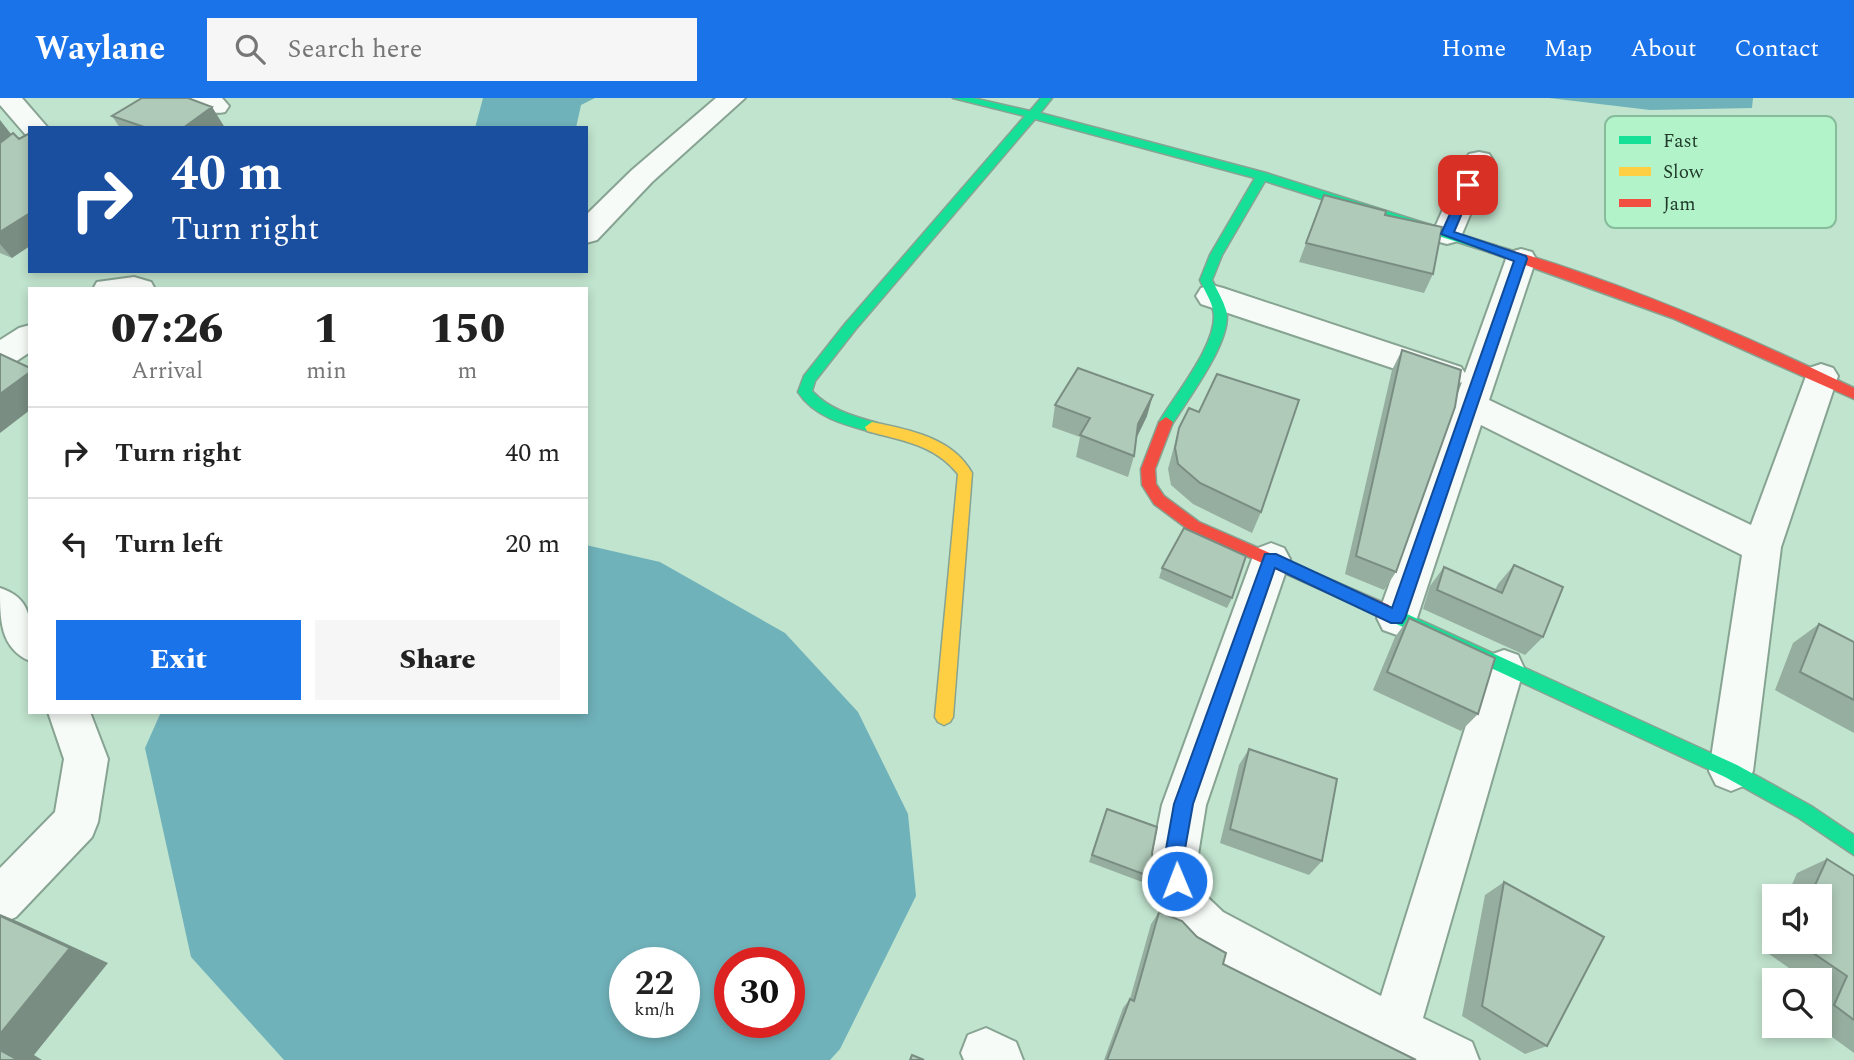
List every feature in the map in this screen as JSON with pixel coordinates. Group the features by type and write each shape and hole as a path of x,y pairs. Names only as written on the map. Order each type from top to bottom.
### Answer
{"street":[{"path":"8,98 28,136"},
{"path":"588,231 642,176 732,98"},
{"path":"958,98 1036,113 1262,176 1447,234 1660,307 1821,376 1854,394"},
{"path":"944,718 964,473 957,460 938,446 832,412 808,398 805,391 809,379 850,327 1047,98"},
{"path":"1447,234 1479,160"},
{"path":"1262,176 1216,255 1206,280 1221,315 1218,336 1158,438 1147,472 1153,495 1172,513 1199,528 1731,771 1805,812 1854,846"},
{"path":"1397,618 1521,259"},
{"path":"1212,296 1474,395 1762,547"},
{"path":"0,356 28,337"},
{"path":"1731,771 1762,547 1821,376"},
{"path":"1271,559 1184,804 1174,860 1180,902 1206,929 1273,967 1454,1060"},
{"path":"0,604 28,641"},
{"path":"1395,1030 1504,668"},
{"path":"0,901 76,822 86,759 70,714"}],"water":[{"path":"483,98 595,98 581,105 576,126 476,126"},
{"path":"1549,98 1753,98 1752,108 1650,110"},
{"path":"588,545 660,562 785,633 858,712 908,814 916,896 840,1049 830,1060 284,1060 191,957 145,748 160,714 588,714"}],"building":[{"path":"142,98 188,98 212,107 186,126 141,126 112,116"},
{"path":"13,133 19,139 28,134 28,214 0,232 0,143"},
{"path":"1324,195 1386,211 1385,215 1442,227 1433,274 1306,243"},
{"path":"1402,350 1461,370 1455,407 1396,572 1356,556"},
{"path":"0,354 28,367 28,373 0,394"},
{"path":"1078,368 1153,395 1138,424 1134,456 1080,435 1090,418 1055,405"},
{"path":"1217,374 1299,400 1261,512 1200,483 1178,464 1175,448 1179,428 1189,408 1199,412"},
{"path":"1184,528 1246,556 1232,598 1162,568"},
{"path":"1514,565 1563,587 1543,637 1437,590 1444,567 1502,593"},
{"path":"1409,618 1495,658 1478,714 1387,672"},
{"path":"1819,624 1854,642 1854,700 1800,672"},
{"path":"1249,749 1337,779 1322,861 1230,829"},
{"path":"1107,809 1157,827 1152,853 1154,878 1092,855"},
{"path":"1827,859 1854,876 1854,1020 1834,1005 1847,976 1815,954 1832,954 1832,884 1816,884"},
{"path":"1504,882 1604,937 1547,1046 1482,1006"},
{"path":"1159,912 1182,921 1197,937 1226,953 1223,964 1416,1060 1107,1060 1130,999 1134,1001"},
{"path":"0,916 70,948 0,1034"},
{"path":"0,1050 18,1060 0,1060"},
{"path":"912,1055 924,1060 910,1060"}],"traffic: fast":[{"path":"958,98 1161,147 1493,249"},
{"path":"872,427 844,418 819,405 805,392 809,379 850,327 1047,98"},
{"path":"1166,422 1212,347 1220,328 1220,311 1206,280 1216,255 1262,176"},
{"path":"1383,610 1731,771 1805,812 1854,846"}],"traffic: slow":[{"path":"872,427 911,436 935,446 946,453 965,473 944,717"}],"traffic: jam":[{"path":"1493,249 1676,315 1854,394"},
{"path":"1166,422 1148,469 1149,485 1159,500 1194,526 1383,610"}],"route":[{"path":"1177,881 1174,860 1184,804 1271,559 1397,618 1521,259 1447,234 1468,185"}]}
